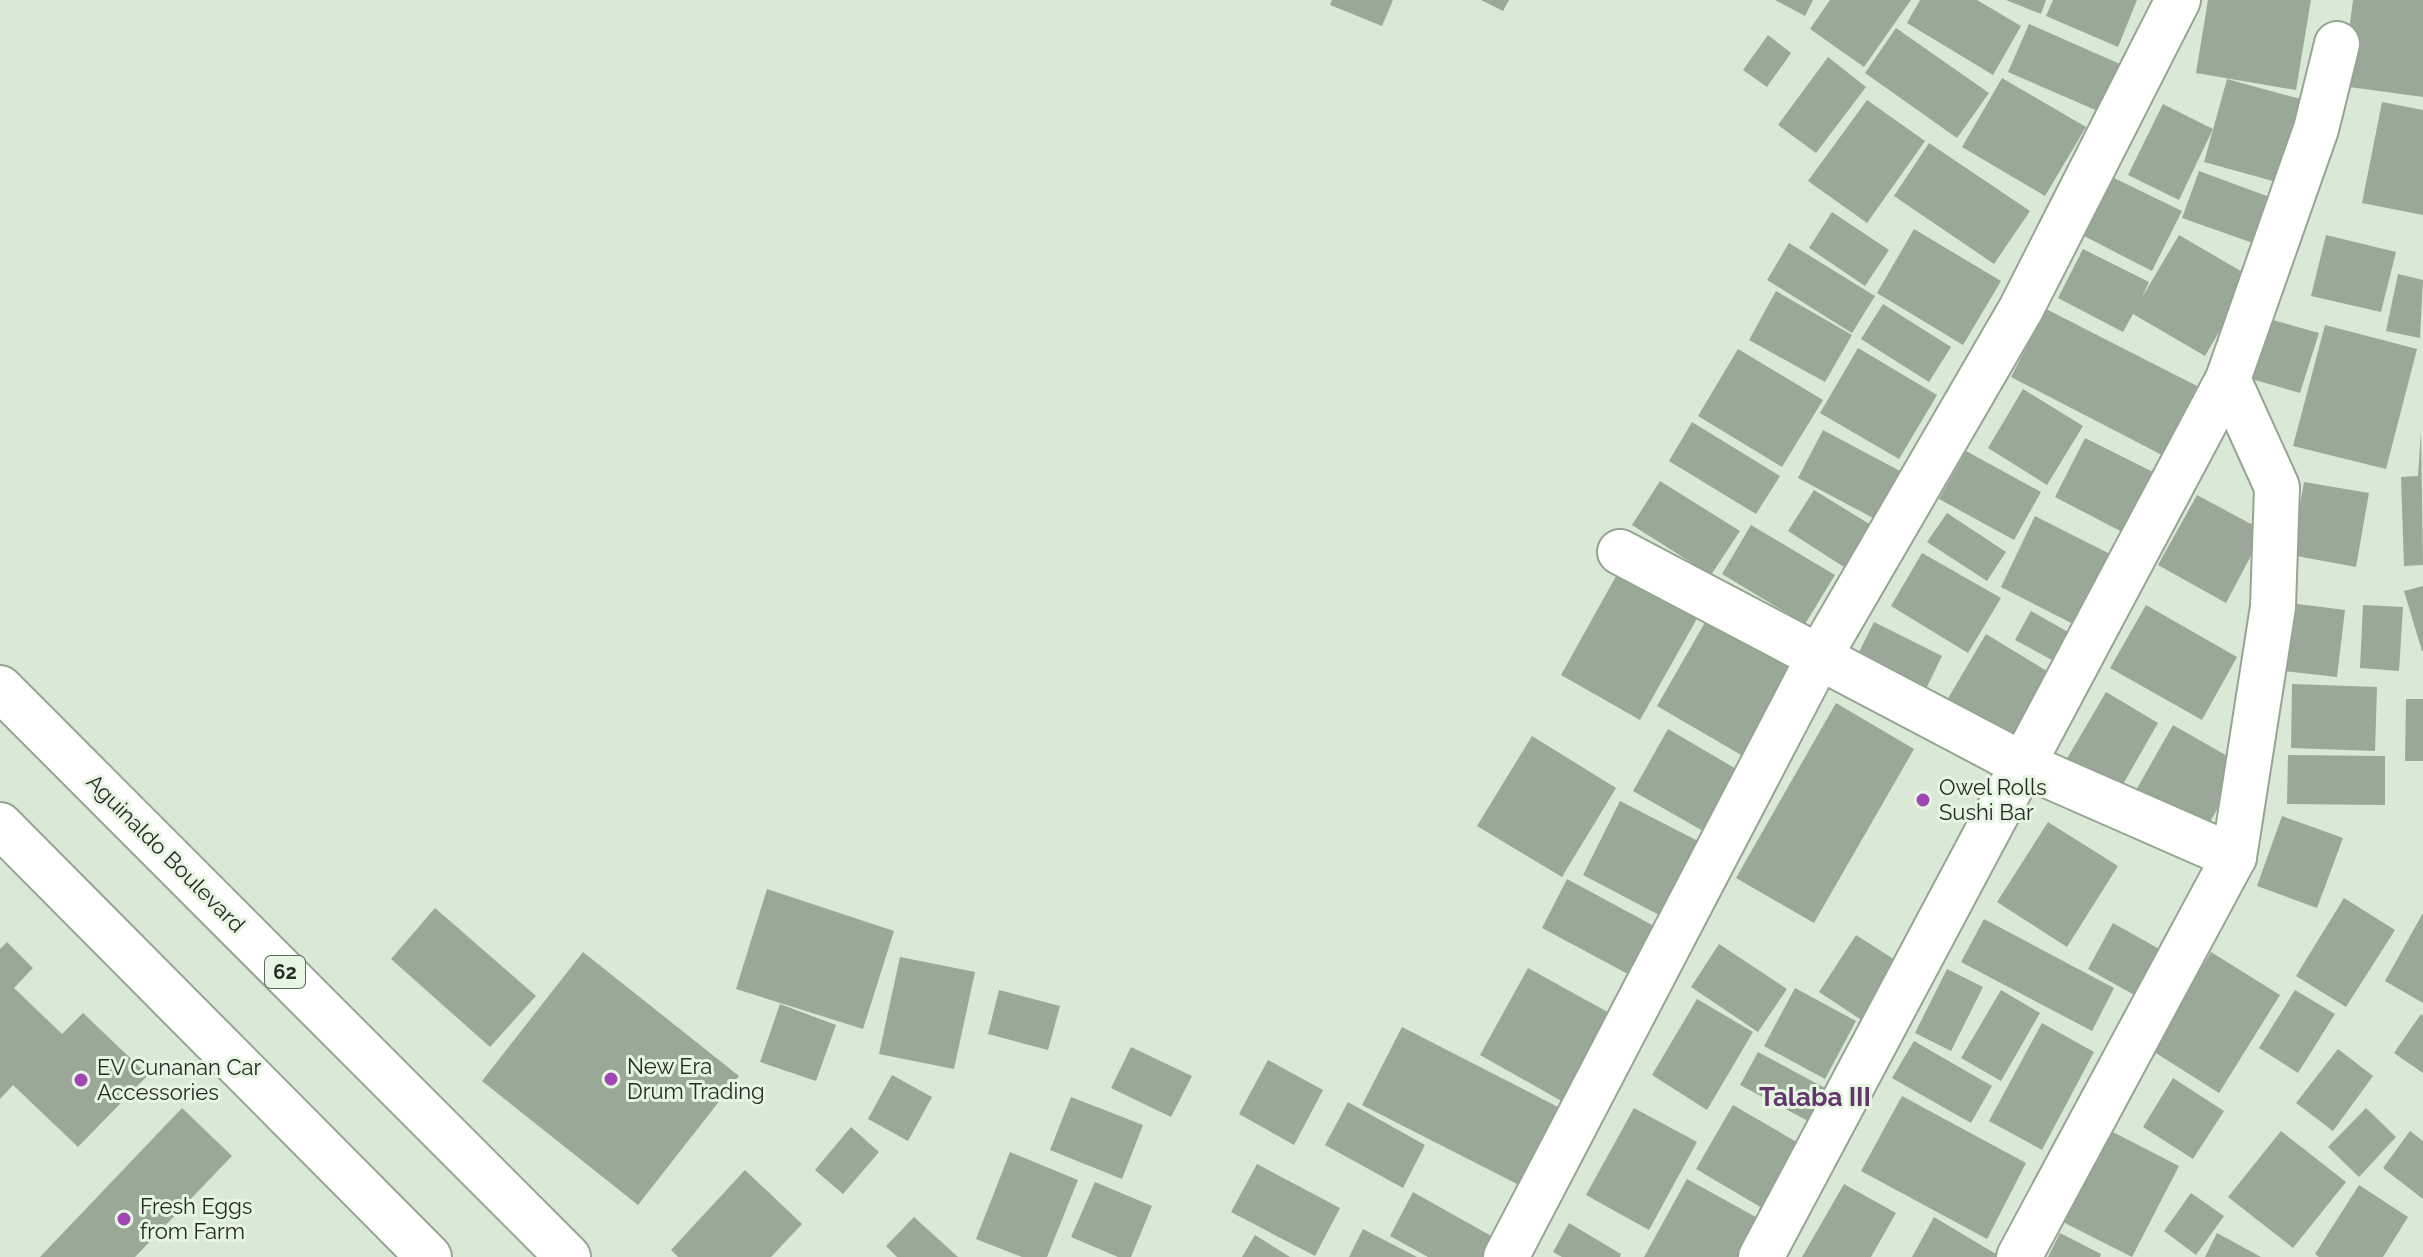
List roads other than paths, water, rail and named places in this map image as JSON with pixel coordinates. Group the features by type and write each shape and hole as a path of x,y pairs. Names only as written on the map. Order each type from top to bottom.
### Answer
{"main road":[{"path":"1506,1257 1819,657 2021,309 2178,0"},
{"path":"1761,1257 2228,379 2316,129 2337,44"},
{"path":"2019,1257 2234,857 2273,607 2277,487 2228,379"},
{"path":"1620,552 2022,764 2234,857"},
{"name":"Aguinaldo Boulevard","path":"0,688 568,1257"},
{"path":"0,825 429,1257"}],"place":[{"name":"Owel Rolls Sushi Bar","path":"1923,800"},
{"name":"New Era Drum Trading","path":"611,1079"},
{"name":"EV Cunanan Car Accessories","path":"81,1080"},
{"name":"Fresh Eggs from Farm","path":"124,1219"}],"district":[{"name":"Talaba III","path":"1815,1097"}]}
